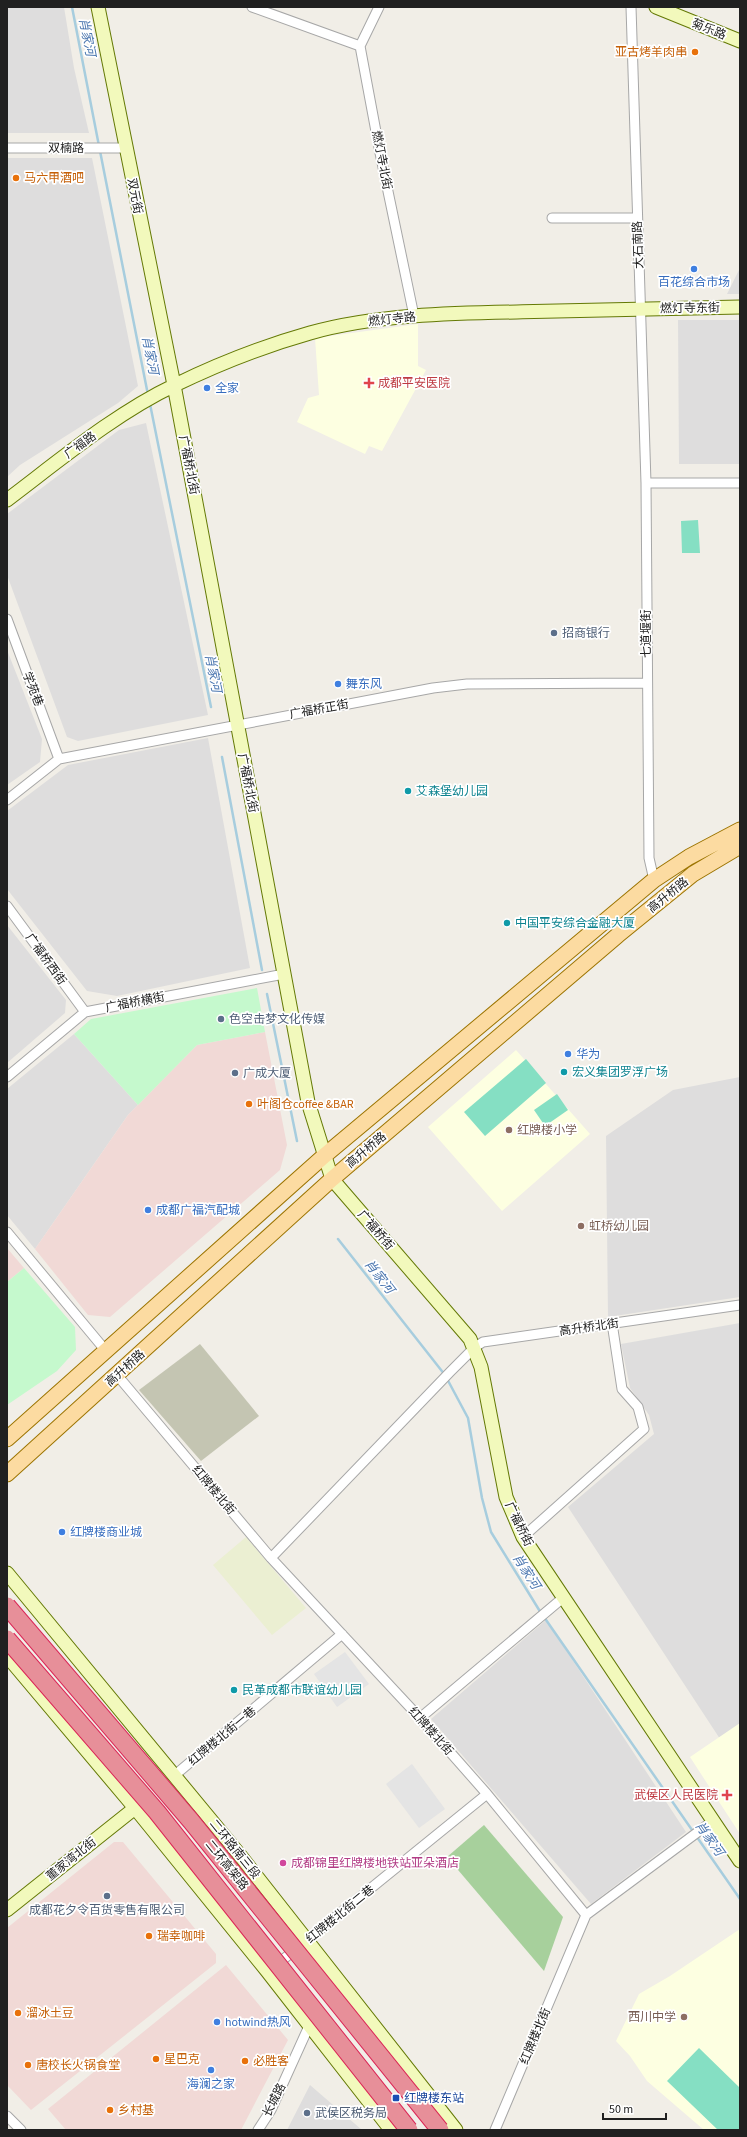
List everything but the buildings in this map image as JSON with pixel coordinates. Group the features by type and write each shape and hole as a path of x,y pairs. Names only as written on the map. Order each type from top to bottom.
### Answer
{"highway":[{"name":"二环高架路","path":"7,1606 191,1821 440,2130"},
{"name":"二环高架路","path":"7,1639 157,1812 409,2130"}],"main road":[{"name":"双元街","path":"98,7 174,385"},
{"name":"菊乐路","path":"656,7 740,41"},
{"name":"燃灯寺东街","path":"640,309 740,307"},
{"name":"燃灯寺路","path":"157,395 174,385 241,357 311,332 358,323 414,316 640,309"},
{"name":"广福桥北街","path":"174,385 308,1102 332,1179"},
{"name":"广福路","path":"7,500 94,435 157,395"},
{"name":"高升桥路","path":"7,1439 324,1156 654,880 689,857 740,830"},
{"name":"高升桥路","path":"7,1474 332,1179 618,935 693,874 740,846"},
{"name":"广福桥街","path":"332,1179 463,1330 475,1347 481,1367 506,1497 523,1537 714,1820 740,1861"},
{"name":"二环路南三段","path":"7,1574 239,1854 456,2130"},
{"path":"7,1656 135,1808 267,1971 391,2130"},
{"name":"董家湾北街","path":"7,1910 135,1808"}],"street":[{"path":"252,7 360,46 379,7"},
{"name":"大石南路","path":"631,7 646,483"},
{"name":"燃灯寺北街","path":"360,46 380,153 414,316"},
{"name":"双楠路","path":"7,148 126,148"},
{"path":"552,218 637,218"},
{"path":"646,483 740,483"},
{"name":"七道堰街","path":"646,483 649,858 654,880"},
{"name":"学苑巷","path":"7,619 59,759"},
{"name":"广福桥正街","path":"7,800 59,759 433,688 467,684 647,683"},
{"name":"广福桥西街","path":"7,906 84,1012"},
{"name":"广福桥横街","path":"7,1077 84,1012 284,974"},
{"path":"7,1232 106,1351"},
{"name":"高升桥北街","path":"270,1558 450,1372 475,1347 483,1342 740,1305"},
{"path":"523,1537 644,1429 638,1407 622,1389 612,1324"},
{"name":"红牌楼北街","path":"117,1375 270,1558 420,1718 487,1794 586,1915 495,2130"},
{"path":"420,1718 564,1597"},
{"name":"红牌楼北街一巷","path":"175,1775 342,1634"},
{"name":"红牌楼北街二巷","path":"267,1971 307,1941 487,1794"},
{"path":"586,1915 714,1820"},
{"name":"长城路","path":"258,2130 271,2110 309,2026"},
{"path":"7,2116 20,2130"}],"shaded area":[{"path":"7,7 64,7 74,68 89,133 7,133"},
{"path":"7,158 92,158 138,386 118,403 20,465 7,477"},
{"path":"740,268 740,294 727,294"},
{"path":"678,320 740,320 740,464 679,464"},
{"name":"成都平安医院","path":"418,324 418,366 426,370 382,451 369,446 365,454 297,422 308,398 319,395 315,338"},
{"path":"146,423 208,715 78,741 67,737 7,575 7,514 119,430"},
{"path":"7,650 42,739 40,762 7,785"},
{"path":"208,738 250,968 117,996 87,991 7,889 7,811 68,765"},
{"path":"7,925 66,1000 65,1013 7,1063"},
{"name":"成都广福汽配城","path":"265,1032 287,1145 280,1170 110,1317 88,1315 35,1249 128,1115 197,1045"},
{"path":"74,1034 138,1105 128,1115 35,1249 7,1215 7,1089"},
{"name":"红牌楼小学","path":"516,1050 590,1134 502,1211 428,1127"},
{"path":"740,1077 740,1297 608,1317 606,1136 673,1090"},
{"path":"7,1248 24,1268 7,1282"},
{"path":"740,1323 740,1734 724,1745 568,1507 654,1434 649,1415 630,1388 621,1344"},
{"path":"200,1344 259,1416 201,1461 139,1390"},
{"path":"246,1537 306,1608 272,1635 213,1565"},
{"path":"546,1620 686,1832 591,1904 431,1719"},
{"path":"345,1652 369,1684 337,1707 314,1674"},
{"name":"武侯区人民医院","path":"740,1723 740,1834 690,1757"},
{"path":"412,1764 445,1809 419,1828 386,1784"},
{"path":"114,1842 123,1842 216,1954 216,1963 31,2110 7,2085 7,1928"},
{"name":"西川中学","path":"740,1929 740,2130 704,2130 647,2081 630,2056 616,2041 639,1994 670,1976"},
{"path":"226,1965 288,2040 241,2130 66,2130 48,2109"},
{"path":"310,2085 362,2130 287,2130"}],"green space":[{"path":"698,520 700,553 682,553 681,521"},
{"path":"257,988 265,1032 197,1045 138,1105 74,1034 91,1019"},
{"path":"526,1059 546,1083 485,1136 464,1112"},
{"path":"557,1094 568,1110 545,1126 534,1110"},
{"path":"24,1268 75,1327 76,1350 57,1371 7,1405 7,1282"},
{"path":"484,1825 563,1917 544,1971 447,1857"},
{"path":"699,2048 740,2088 740,2130 718,2130 667,2081"}],"waterway":[{"name":"肖家河","path":"72,7 99,146"},
{"name":"肖家河","path":"100,151 148,395"},
{"name":"肖家河","path":"150,404 211,707"},
{"name":"肖家河","path":"222,757 262,970"},
{"name":"肖家河","path":"267,994 297,1141"},
{"name":"肖家河","path":"338,1239 445,1375 468,1418 482,1498 491,1532 541,1613"},
{"name":"肖家河","path":"544,1617 740,1899"}],"place":[{"name":"亚古烤羊肉串","path":"695,52"},
{"name":"马六甲酒吧","path":"16,178"},
{"name":"百花综合市场","path":"694,269"},
{"name":"成都平安医院","path":"369,383"},
{"name":"全家","path":"207,388"},
{"name":"招商银行","path":"554,633"},
{"name":"舞东风","path":"338,684"},
{"name":"艾森堡幼儿园","path":"408,791"},
{"name":"中国平安综合金融大厦","path":"507,923"},
{"name":"色空击梦文化传媒","path":"221,1019"},
{"name":"华为","path":"568,1054"},
{"name":"宏义集团罗浮广场","path":"564,1072"},
{"name":"广成大厦","path":"235,1073"},
{"name":"叶阁仓coffee &BAR","path":"249,1104"},
{"name":"红牌楼小学","path":"509,1130"},
{"name":"成都广福汽配城","path":"148,1210"},
{"name":"虹桥幼儿园","path":"581,1226"},
{"name":"红牌楼商业城","path":"62,1532"},
{"name":"民革成都市联谊幼儿园","path":"234,1690"},
{"name":"武侯区人民医院","path":"727,1795"},
{"name":"成都锦里红牌楼地铁站亚朵酒店","path":"283,1863"},
{"name":"成都花夕令百货零售有限公司","path":"107,1896"},
{"name":"瑞幸咖啡","path":"149,1936"},
{"name":"溜冰土豆","path":"18,2013"},
{"name":"西川中学","path":"684,2017"},
{"name":"hotwind热风","path":"217,2022"},
{"name":"星巴克","path":"156,2059"},
{"name":"必胜客","path":"245,2061"},
{"name":"唐校长火锅食堂","path":"28,2065"},
{"name":"海澜之家","path":"211,2070"},
{"name":"红牌楼东站","path":"396,2098"},
{"name":"乡村基","path":"110,2110"},
{"name":"武侯区税务局","path":"307,2113"}]}
